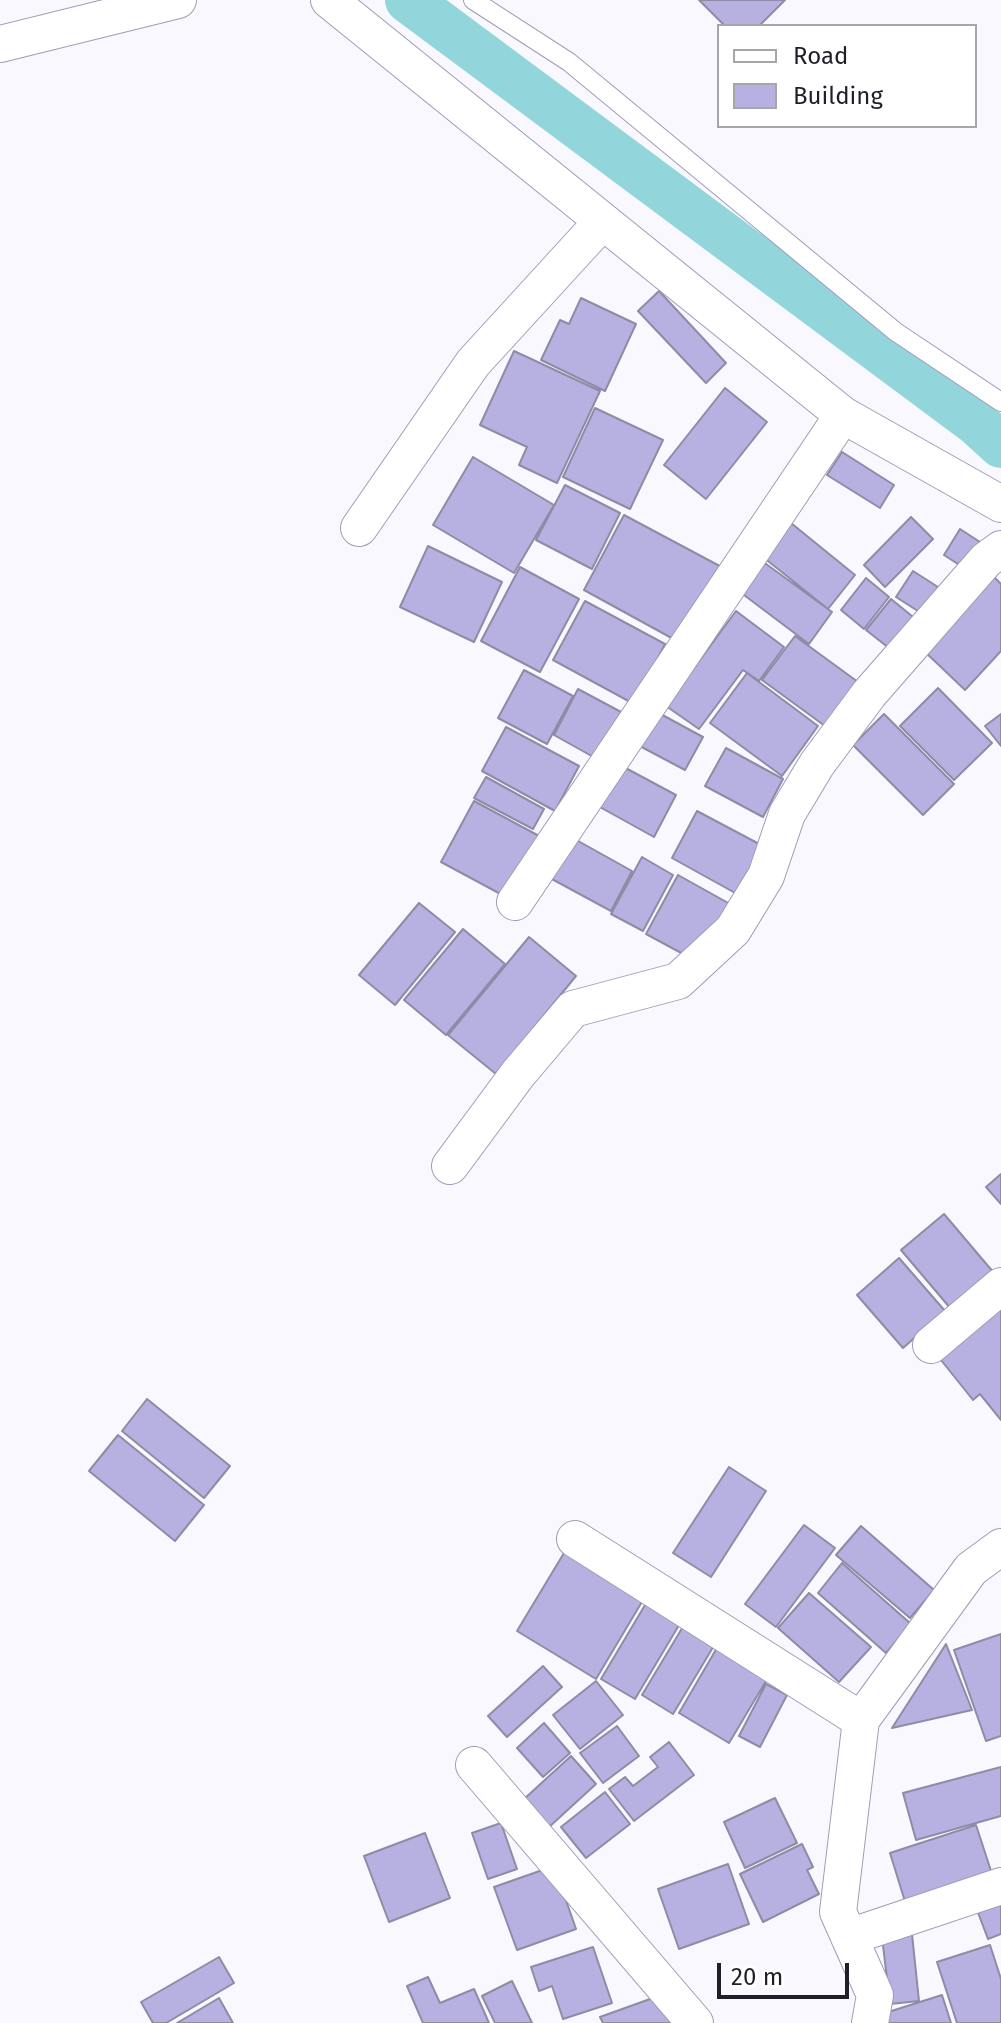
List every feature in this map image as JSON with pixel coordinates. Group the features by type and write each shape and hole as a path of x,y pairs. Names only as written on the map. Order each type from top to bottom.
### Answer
{"street":[{"path":"0,44 178,0"},
{"path":"329,0 843,415 1001,504"},
{"path":"359,528 473,363 602,222"},
{"path":"515,902 843,415"},
{"path":"450,1166 518,1074 573,1009 678,981 733,930 766,876 787,814 817,764 869,694 986,560 1001,549"},
{"path":"931,1345 1001,1286"},
{"path":"575,1539 861,1720"},
{"path":"870,2023 875,1995 838,1912 861,1720 971,1569 1001,1547"},
{"path":"474,1765 695,2023"},
{"path":"849,1937 1001,1886"}],"lane":[{"path":"473,0 569,62 896,332 1001,402"}],"building":[{"path":"699,0 785,0 761,24 723,24"},
{"path":"659,291 726,363 706,383 638,311"},
{"path":"581,298 636,324 605,391 541,360 560,320 569,324"},
{"path":"514,351 600,391 557,483 519,465 527,447 480,425"},
{"path":"725,388 767,422 706,499 664,465"},
{"path":"595,408 663,440 630,509 563,477"},
{"path":"842,452 894,485 880,508 827,475"},
{"path":"473,457 554,505 514,573 433,525"},
{"path":"565,485 620,513 592,569 536,540"},
{"path":"624,515 729,571 688,647 584,590"},
{"path":"911,517 933,539 885,587 864,565"},
{"path":"791,523 855,575 828,609 763,557"},
{"path":"960,529 980,542 964,568 944,555"},
{"path":"428,546 502,582 474,642 400,607"},
{"path":"762,561 832,612 809,644 740,592"},
{"path":"520,567 579,599 540,672 481,641"},
{"path":"913,571 938,587 921,613 896,597"},
{"path":"991,574 1001,584 1001,651 965,690 922,649"},
{"path":"866,578 889,597 864,629 841,610"},
{"path":"891,599 918,621 894,652 866,630"},
{"path":"585,601 665,644 634,704 553,660"},
{"path":"736,611 784,647 759,681 743,670 699,729 666,706"},
{"path":"795,636 858,682 825,726 762,680"},
{"path":"524,670 573,696 547,744 498,718"},
{"path":"747,673 818,726 782,776 710,723"},
{"path":"938,688 992,743 954,780 900,726"},
{"path":"578,689 621,712 597,759 554,735"},
{"path":"655,711 703,737 685,770 636,744"},
{"path":"884,714 954,784 923,815 853,745"},
{"path":"1001,714 1001,746 985,726"},
{"path":"506,727 579,766 555,811 482,771"},
{"path":"726,748 783,779 763,817 705,786"},
{"path":"620,765 676,795 654,837 598,806"},
{"path":"486,777 544,809 533,829 474,798"},
{"path":"474,801 541,837 508,898 441,862"},
{"path":"697,811 763,846 737,894 672,858"},
{"path":"571,837 632,871 611,911 550,878"},
{"path":"642,857 673,875 643,931 611,914"},
{"path":"678,875 730,904 698,962 646,934"},
{"path":"419,903 455,932 395,1005 359,975"},
{"path":"463,929 505,964 446,1035 404,1000"},
{"path":"529,937 576,976 496,1074 448,1035"},
{"path":"1001,1174 1001,1204 986,1187"},
{"path":"944,1214 994,1273 951,1309 901,1250"},
{"path":"899,1258 945,1311 903,1348 857,1295"},
{"path":"1001,1296 1001,1420 980,1394 973,1400 933,1350"},
{"path":"147,1399 230,1466 204,1498 122,1431"},
{"path":"118,1435 204,1505 175,1541 89,1471"},
{"path":"729,1467 766,1491 711,1577 673,1553"},
{"path":"804,1525 835,1548 776,1627 745,1604"},
{"path":"861,1526 934,1590 910,1618 836,1555"},
{"path":"567,1548 646,1595 596,1679 517,1631"},
{"path":"842,1563 911,1624 886,1653 818,1593"},
{"path":"809,1593 871,1647 839,1682 778,1628"},
{"path":"651,1595 685,1615 635,1699 601,1679"},
{"path":"684,1625 715,1644 673,1714 642,1695"},
{"path":"1001,1634 1001,1736 986,1741 954,1650"},
{"path":"721,1641 772,1671 729,1743 679,1713"},
{"path":"946,1644 972,1710 892,1728"},
{"path":"543,1666 562,1687 507,1737 488,1716"},
{"path":"596,1681 623,1715 580,1749 553,1715"},
{"path":"766,1684 787,1695 760,1747 739,1736"},
{"path":"544,1723 570,1753 543,1777 517,1748"},
{"path":"617,1726 639,1756 603,1783 580,1753"},
{"path":"669,1742 694,1775 634,1821 609,1789 625,1777 633,1786 658,1767 650,1757"},
{"path":"571,1756 596,1784 548,1828 523,1800"},
{"path":"1001,1767 1001,1816 916,1840 903,1793"},
{"path":"605,1792 630,1824 586,1858 561,1827"},
{"path":"775,1798 797,1843 745,1868 724,1822"},
{"path":"501,1823 517,1869 488,1879 472,1833"},
{"path":"976,1825 994,1880 907,1908 890,1853"},
{"path":"425,1833 450,1898 389,1922 364,1856"},
{"path":"802,1844 813,1867 807,1870 819,1894 763,1922 740,1874"},
{"path":"728,1864 749,1924 679,1949 658,1889"},
{"path":"554,1866 576,1929 517,1950 494,1887"},
{"path":"1001,1900 1001,1934 988,1939 977,1910"},
{"path":"912,1934 919,2001 890,2004 882,1937"},
{"path":"990,1945 1001,1979 1001,2023 957,2023 937,1962"},
{"path":"593,1947 612,2003 563,2019 552,1986 539,1991 531,1967"},
{"path":"219,1957 234,1983 166,2023 153,2023 141,2002"},
{"path":"428,1977 440,2003 474,1989 489,2023 423,2023 407,1986"},
{"path":"512,1981 532,2023 495,2023 482,1996"},
{"path":"664,1994 674,2023 603,2023 600,2017"},
{"path":"942,1995 951,2023 885,2023 882,2014"},
{"path":"219,1998 233,2023 177,2023"}],"waterway":[{"path":"408,0 977,423 1001,445"}]}
